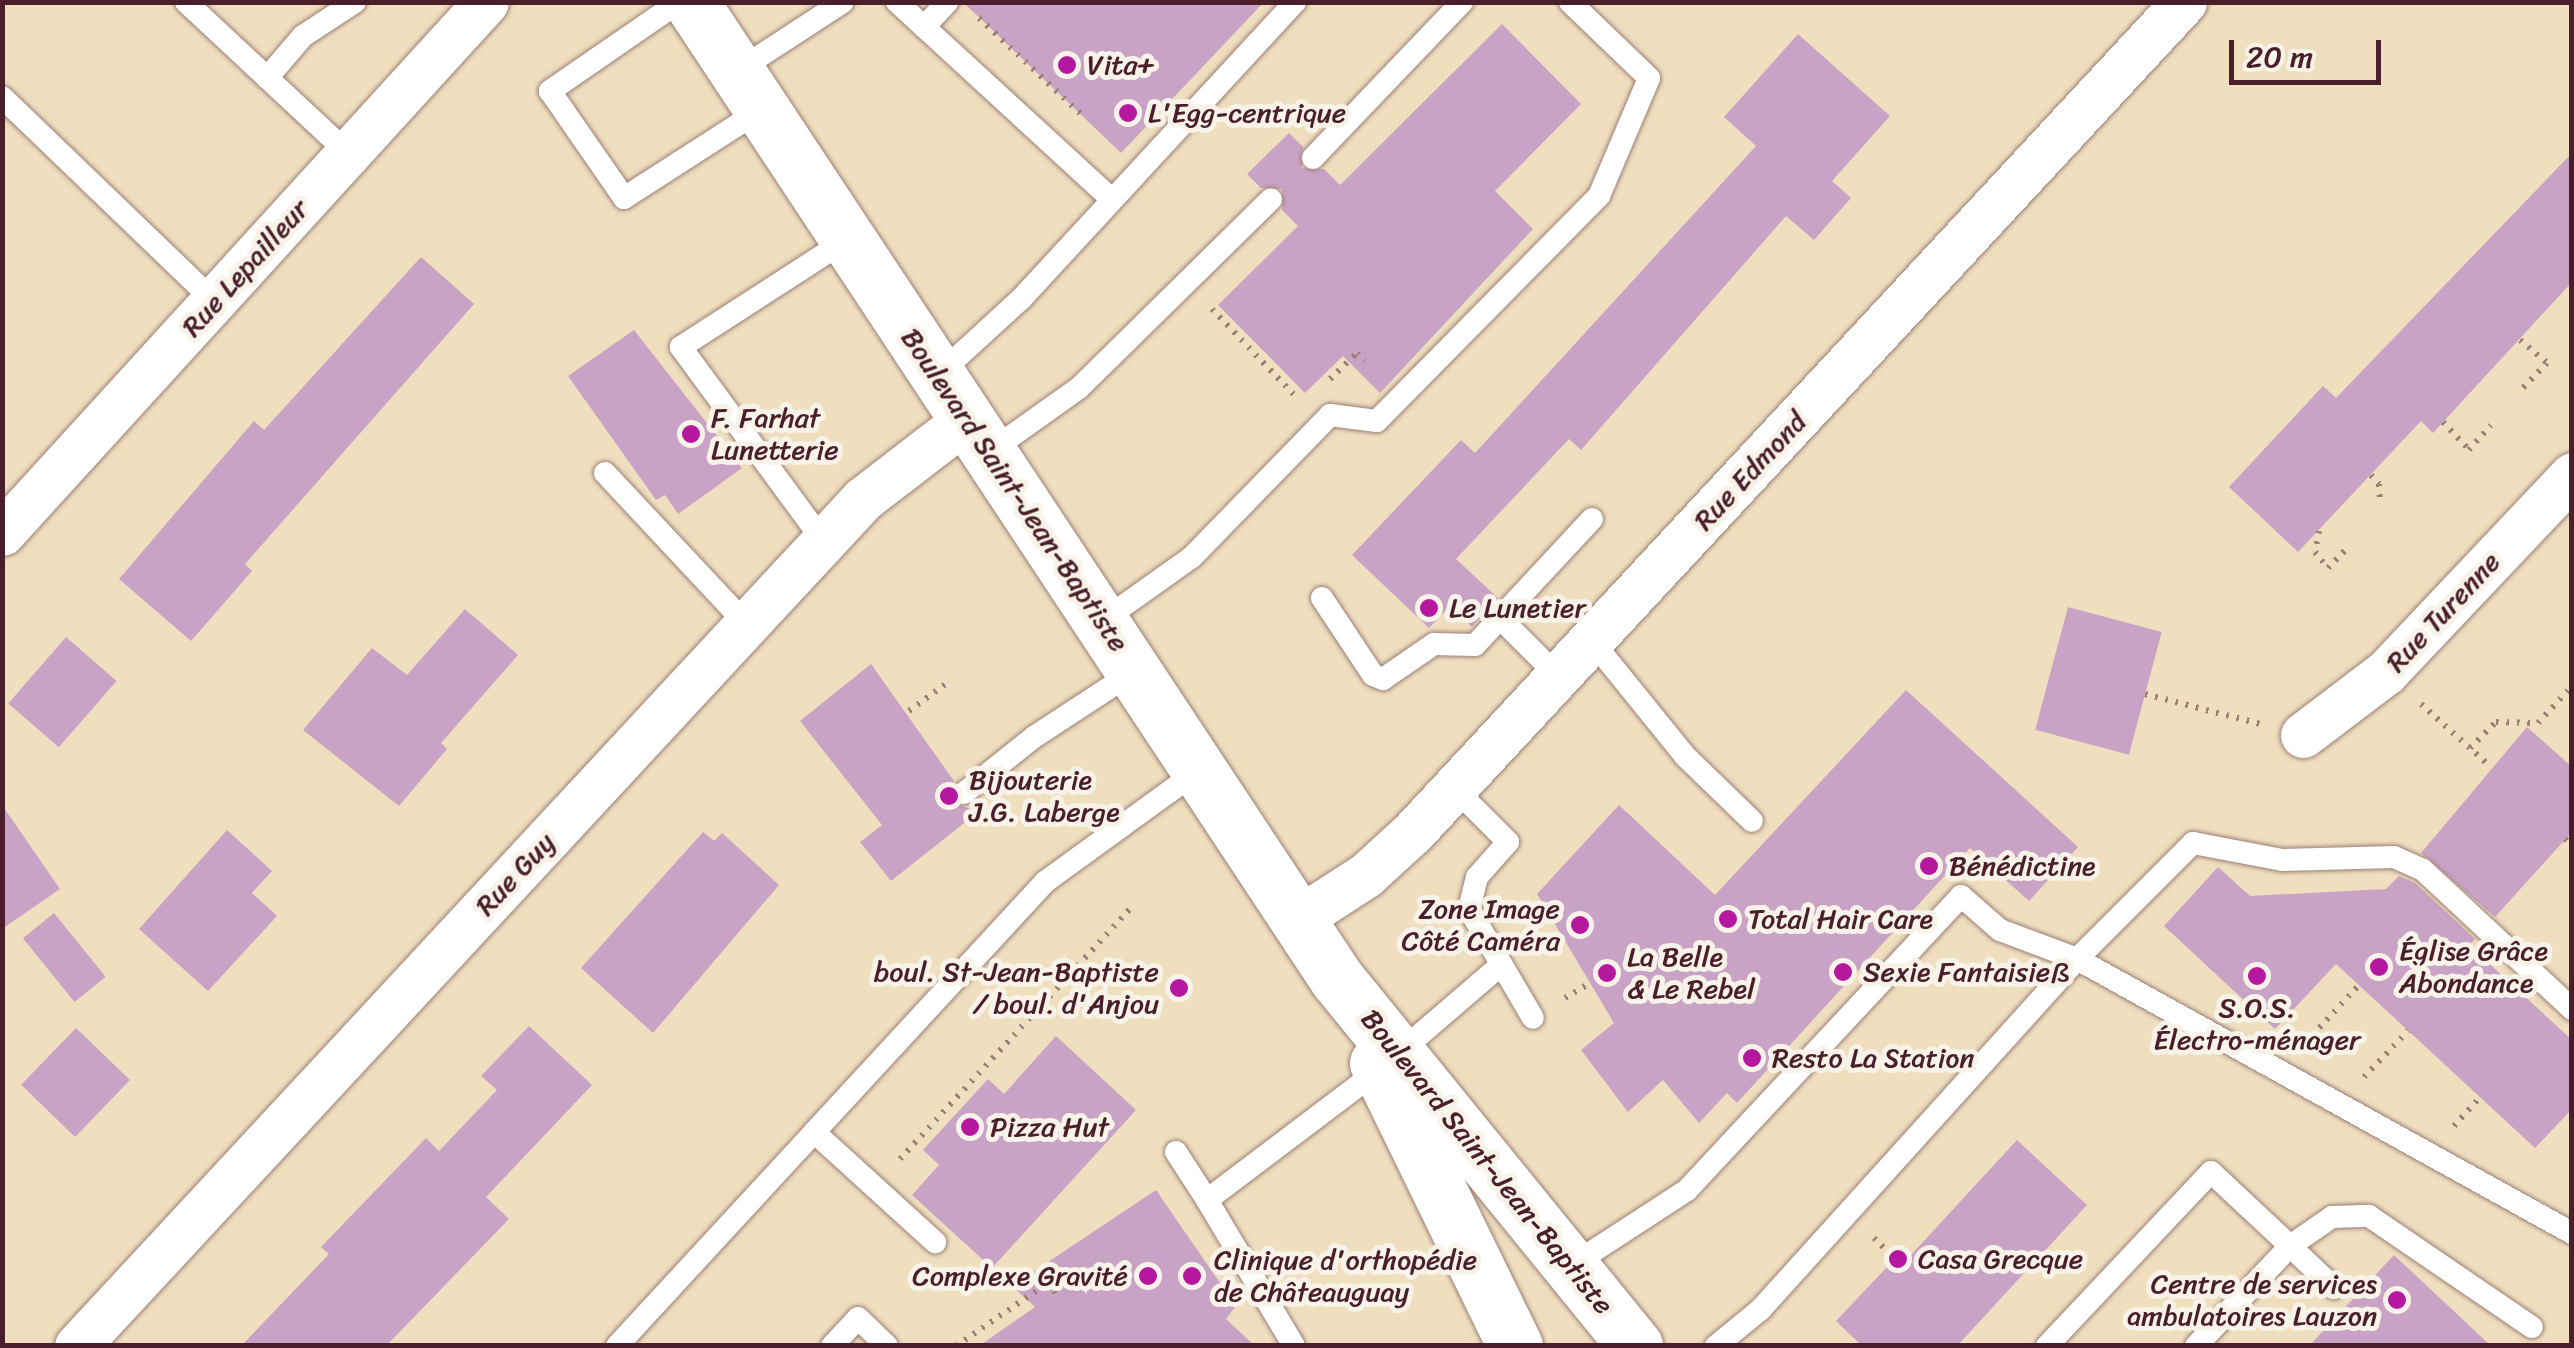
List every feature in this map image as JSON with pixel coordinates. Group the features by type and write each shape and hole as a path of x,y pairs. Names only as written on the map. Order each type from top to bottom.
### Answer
{"highway":[{"name":"Boulevard Saint-Jean-Baptiste","path":"691,2 1136,671 1389,1062 1510,1344"},
{"name":"Boulevard Saint-Jean-Baptiste","path":"1389,1062 1572,1265 1635,1346"}],"street":[{"name":"Rue Lepailleur","path":"2,533 486,2"},
{"name":"Rue Edmond","path":"1298,919 1366,875 1454,790 2184,2"},
{"name":"Rue Guy","path":"78,1346 824,542 874,490 965,415"},
{"name":"Rue Turenne","path":"2302,735 2386,672 2572,475"}],"lane":[{"path":"186,2 349,154"},
{"path":"266,78 302,36 355,2"},
{"path":"679,2 550,91 624,198 844,2"},
{"path":"897,2 1111,198"},
{"path":"924,27 947,2"},
{"path":"965,415 1021,299 1295,2"},
{"path":"1313,158 1462,2"},
{"path":"1102,621 1192,557 1330,414 1377,422 1599,196 1649,78 1570,2"},
{"path":"2,97 215,302"},
{"path":"965,415 1079,388 1272,199"},
{"path":"824,542 680,347 848,239"},
{"path":"605,473 747,624"},
{"path":"1322,598 1373,675 1383,679 1434,644 1475,645 1592,519"},
{"path":"1500,618 1558,676"},
{"path":"1592,641 1634,686 1685,756 1752,822"},
{"path":"964,793 1034,736 1136,671"},
{"path":"617,1346 1045,882 1200,769"},
{"path":"1454,790 1508,842 1468,895 1469,910 1533,1018"},
{"path":"1716,1346 1746,1337 2077,959 2193,843 2282,860 2394,857 2423,870 2572,1009"},
{"path":"1572,1265 1687,1190 1960,896 2000,930 2077,959 2572,1233"},
{"path":"1207,1200 1389,1062 1501,965"},
{"path":"814,1132 934,1242"},
{"path":"1176,1152 1294,1346"},
{"path":"2047,1346 2212,1172 2334,1288"},
{"path":"2196,1346 2290,1246 2332,1217 2369,1216 2532,1326"},
{"path":"832,1346 858,1318 887,1346"}],"path":[{"path":"989,2 977,16 1097,130"},
{"path":"1205,302 1304,405"},
{"path":"2520,340 2546,363 2522,389"},
{"path":"1318,392 1357,353 1365,360"},
{"path":"2443,422 2468,450 2491,425"},
{"path":"2370,475 2379,484 2380,504"},
{"path":"2318,531 2315,552 2328,568 2350,546"},
{"path":"2386,672 2491,767"},
{"path":"908,711 948,682"},
{"path":"2470,748 2496,722 2538,723 2572,686"},
{"path":"2145,694 2302,735"},
{"path":"909,1168 899,1159 1130,908"},
{"path":"2279,1071 2359,986"},
{"path":"2338,1104 2408,1031"},
{"path":"948,1106 956,1114"},
{"path":"956,1346 1049,1282 1055,1294"}],"building":[{"path":"963,2 1264,2 1121,153"},
{"path":"1502,24 1581,104 1495,191 1533,229 1380,393 1343,356 1305,393 1218,305 1298,226 1282,210 1282,189 1261,188 1247,174 1289,133 1303,147 1302,168 1324,169 1340,185"},
{"path":"1798,34 1890,116 1832,181 1851,198 1814,240 1786,216 1581,450 1569,439 1456,559 1498,598 1472,627 1450,606 1429,628 1352,555 1461,440 1475,453 1756,146 1724,117"},
{"path":"2572,153 2572,282 2433,433 2421,421 2298,552 2229,487 2323,386 2336,398"},
{"path":"421,257 474,304 245,564 252,571 191,641 119,579 254,421 264,430"},
{"path":"634,330 742,468 678,514 665,495 656,500 568,376"},
{"path":"2068,607 2162,632 2129,755 2035,730"},
{"path":"465,609 518,655 441,743 447,749 399,806 303,730 372,648 407,675"},
{"path":"66,637 117,681 59,747 8,703"},
{"path":"871,664 954,781 952,802 978,812 891,881 860,842 882,825 800,721"},
{"name":"Total Hair Care","path":"1906,690 2078,847 2029,901 1970,848 1737,1103 1727,1093 1699,1123 1663,1080 1628,1112 1581,1050 1614,1023 1537,894 1619,805 1715,895"},
{"path":"2527,727 2572,767 2572,832 2495,917 2421,853"},
{"path":"2,805 60,889 2,929"},
{"path":"227,830 272,871 252,893 277,916 208,991 139,929"},
{"path":"703,832 714,841 722,833 779,885 653,1033 581,968"},
{"path":"2218,867 2250,896 2386,889 2399,876 2415,883 2475,939 2469,945 2572,1040 2572,1109 2535,1148 2336,964 2275,1029 2164,926"},
{"path":"54,913 106,977 75,1002 23,938"},
{"path":"529,1026 592,1085 486,1197 509,1219 386,1346 241,1346 329,1254 321,1247 426,1138 439,1151 497,1090 481,1076"},
{"path":"76,1028 130,1080 75,1137 21,1085"},
{"path":"1056,1036 1136,1110 992,1268 912,1195 939,1165 923,1150 988,1079 1004,1094"},
{"path":"2017,1140 2087,1205 1957,1346 1862,1346 1836,1321 1905,1248 1911,1255"},
{"name":"Complexe Gravité","path":"1156,1190 1236,1306 1226,1319 1255,1346 979,1346 1035,1307 1012,1286"},
{"name":"Centre de services ambulatoires Lauzon","path":"2394,1255 2491,1346 2309,1346"}],"place":[{"name":"Vita+","path":"1067,65"},
{"name":"L'Egg-centrique","path":"1128,113"},
{"name":"F. Farhat Lunetterie","path":"691,434"},
{"name":"Le Lunetier","path":"1429,608"},
{"name":"Bijouterie J.G. Laberge","path":"949,796"},
{"name":"Bénédictine","path":"1929,866"},
{"name":"Total Hair Care","path":"1728,919"},
{"name":"Zone Image Côté Caméra","path":"1580,925"},
{"name":"Église Grâce Abondance","path":"2379,967"},
{"name":"Sexie Fantaisieß","path":"1843,972"},
{"name":"La Belle & Le Rebel","path":"1607,973"},
{"name":"S.O.S. Électro-ménager","path":"2257,976"},
{"name":"boul. St-Jean-Baptiste / boul. d'Anjou","path":"1179,988"},
{"name":"Resto La Station","path":"1752,1058"},
{"name":"Pizza Hut","path":"970,1127"},
{"name":"Casa Grecque","path":"1898,1259"},
{"name":"Complexe Gravité","path":"1148,1276"},
{"name":"Clinique d'orthopédie de Châteauguay","path":"1192,1276"},
{"name":"Centre de services ambulatoires Lauzon","path":"2397,1300"}]}
